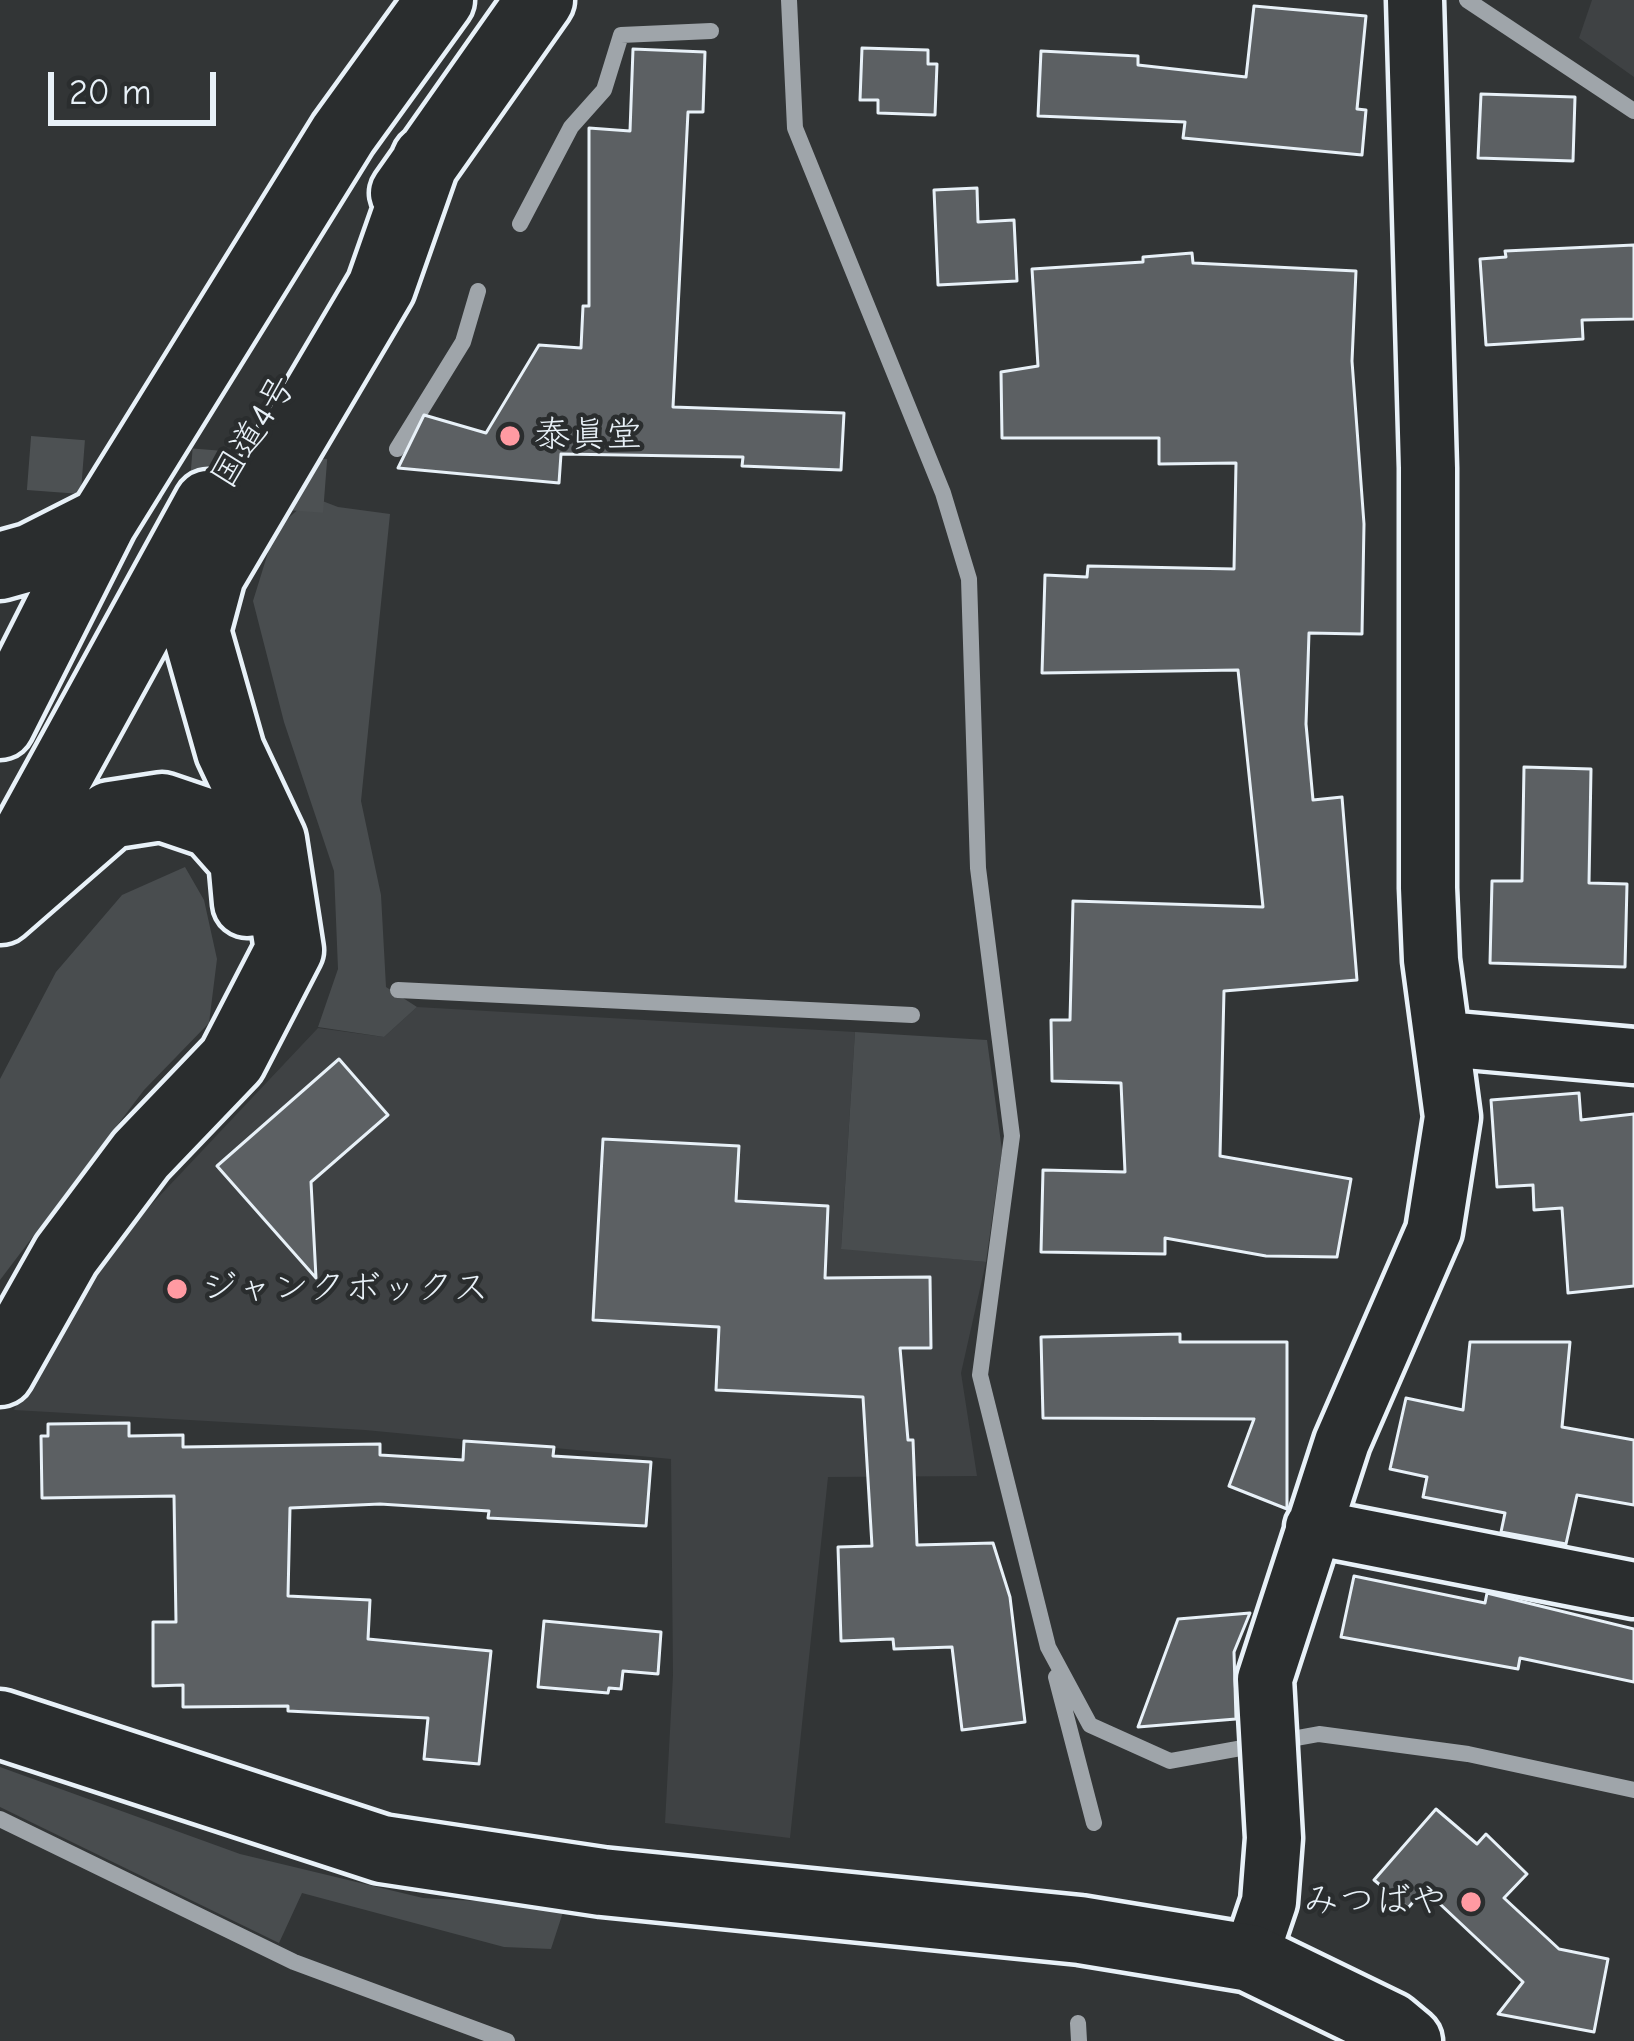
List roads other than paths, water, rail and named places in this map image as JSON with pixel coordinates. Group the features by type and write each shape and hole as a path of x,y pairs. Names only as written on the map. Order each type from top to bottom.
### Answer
{"main road":[{"path":"0,725 103,521 343,134 440,0"},
{"name":"国道4号","path":"0,883 176,555 426,159 540,0"},
{"path":"0,1372 66,1255 141,1156 232,1060 289,950 272,840 230,751 196,632 211,575 381,287 426,159"},
{"path":"0,566 32,557 103,521"},
{"path":"0,911 110,815 162,807 212,824 244,859 252,957 232,1060"},
{"path":"0,1724 382,1850 602,1882 1080,1930 1250,1958 1390,2026 1408,2041"}],"street":[{"path":"1250,1958 1269,1902 1271,1772 1265,1679 1342,1442 1434,1231 1452,1117 1431,960 1428,888 1427,422 1415,0"},
{"path":"1445,1039 1634,1056"},
{"path":"1313,1527 1634,1590"}],"waterway":[{"path":"789,0 795,128 943,493 969,579 978,868 1012,1136 980,1375 1048,1647 1090,1725 1170,1761 1319,1734 1468,1754 1634,1790"},
{"path":"1467,0 1634,111"},
{"path":"520,224 571,127 604,90 621,35 711,31"},
{"path":"397,449 463,342 478,291"},
{"path":"398,990 912,1015"},
{"path":"1056,1677 1094,1823"},
{"path":"0,1819 294,1962 507,2041"},
{"path":"1078,2023 1079,2041"}],"tunnel":[{"path":"29,463 339,487"}],"place":[{"name":"泰眞堂","path":"510,436"},
{"name":"ジャンクボックス","path":"177,1289"},
{"name":"みつばや","path":"1471,1902"}]}
